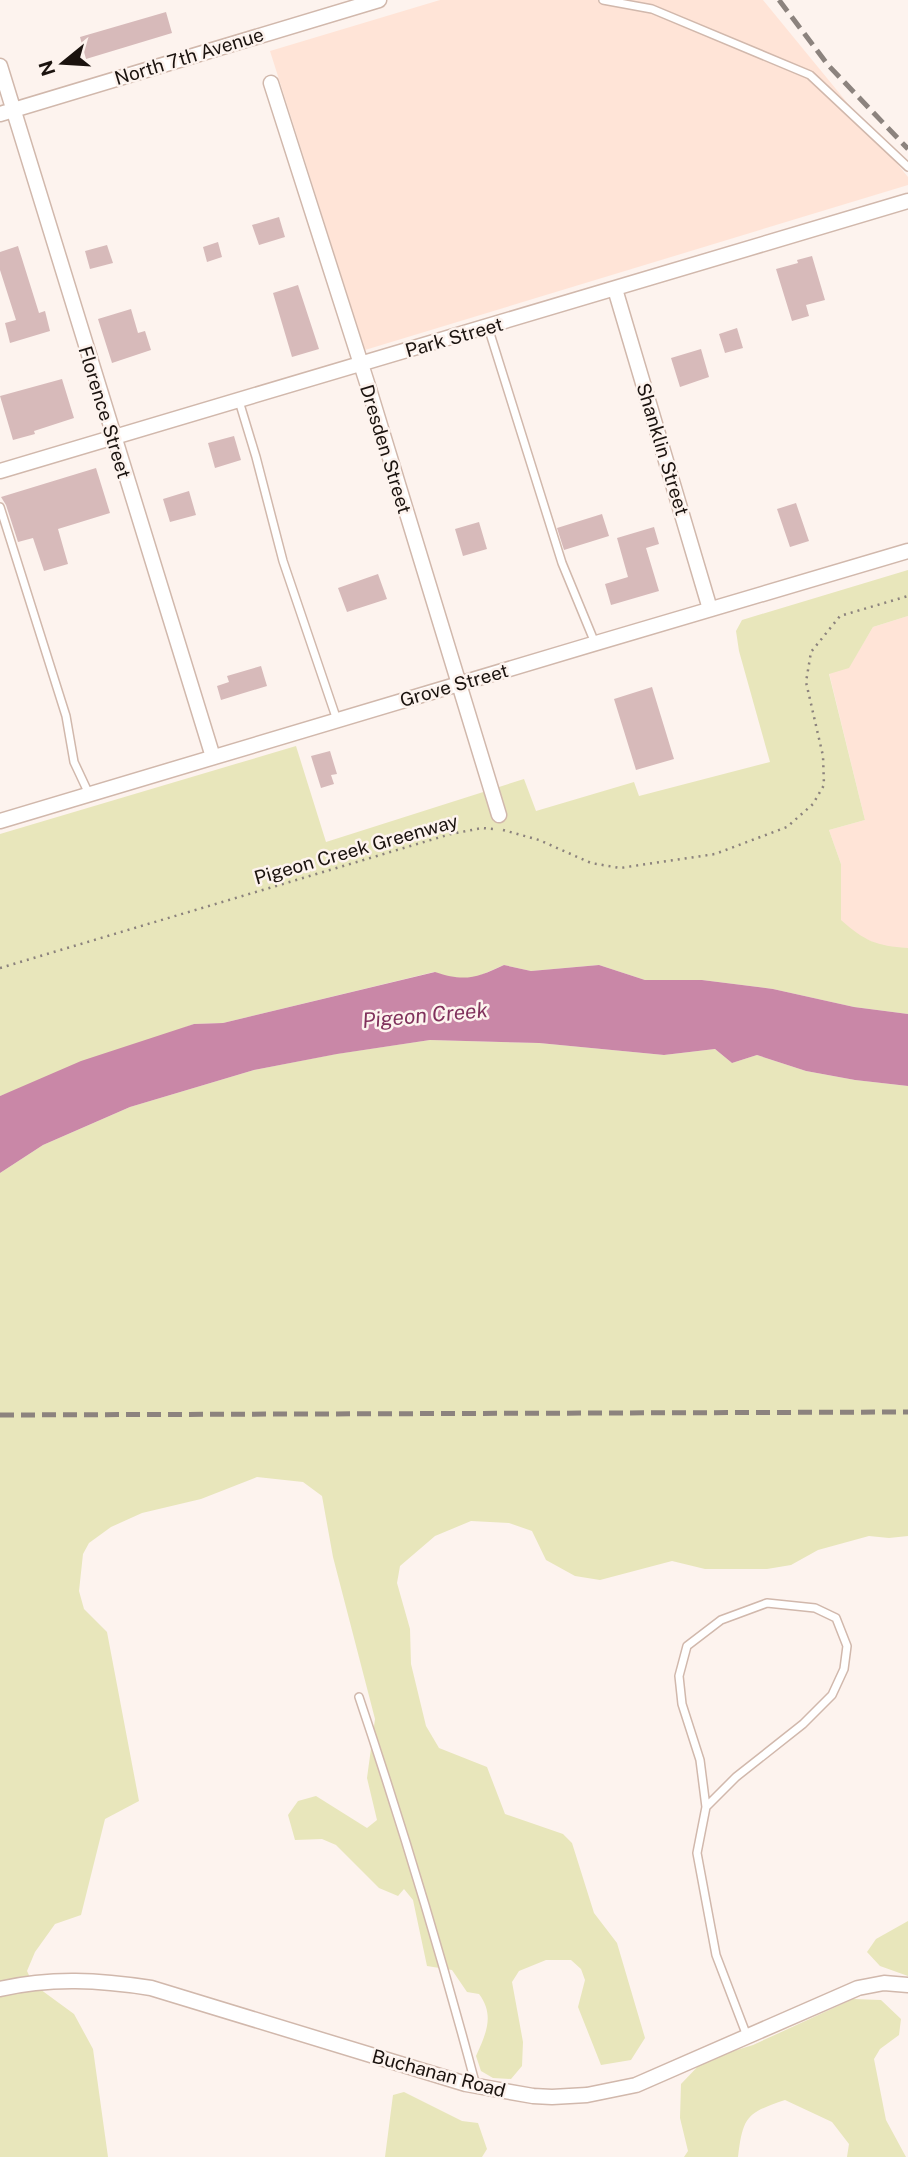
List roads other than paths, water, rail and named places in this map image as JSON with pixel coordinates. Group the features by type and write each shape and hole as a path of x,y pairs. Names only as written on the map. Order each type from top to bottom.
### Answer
{"street":[{"name":"North 7th Avenue","path":"7,112 379,0"},
{"name":"Florence Street","path":"0,66 7,112 35,177 213,757"},
{"name":"Dresden Street","path":"271,83 499,815"},
{"name":"Park Street","path":"0,471 908,201"},
{"name":"Shanklin Street","path":"615,289 710,609"},
{"name":"Grove Street","path":"0,821 458,682 908,551"},
{"name":"Buchanan Road","path":"0,1989 51,1981 81,1980 151,1989 476,2087 552,2097 625,2089 858,1988 884,1983 908,1985"}],"lane":[{"path":"603,0 652,9 810,75 908,167"},
{"path":"488,327 562,563 595,644"},
{"path":"239,401 283,561 337,720"},
{"path":"0,507 66,716 74,762 89,794"},
{"path":"706,1807 736,1777 803,1724 832,1695 844,1669 847,1646 836,1618 815,1608 766,1603 721,1620 687,1646 679,1676 682,1704 700,1760 706,1807 698,1853 716,1955 747,2037"},
{"path":"359,1697 406,1837 447,1975 476,2087"}],"water":[{"name":"Pigeon Creek","path":"504,965 531,971 599,965 645,980 702,980 773,989 854,1007 908,1014 908,1086 806,1071 757,1055 732,1063 715,1049 664,1055 539,1043 430,1040 254,1070 130,1107 43,1145 0,1173 0,1096 81,1061 194,1024 223,1023 435,972 462,978 486,973"}],"railway":[{"path":"779,0 828,65 908,149"},
{"path":"0,1415 908,1412"}]}
